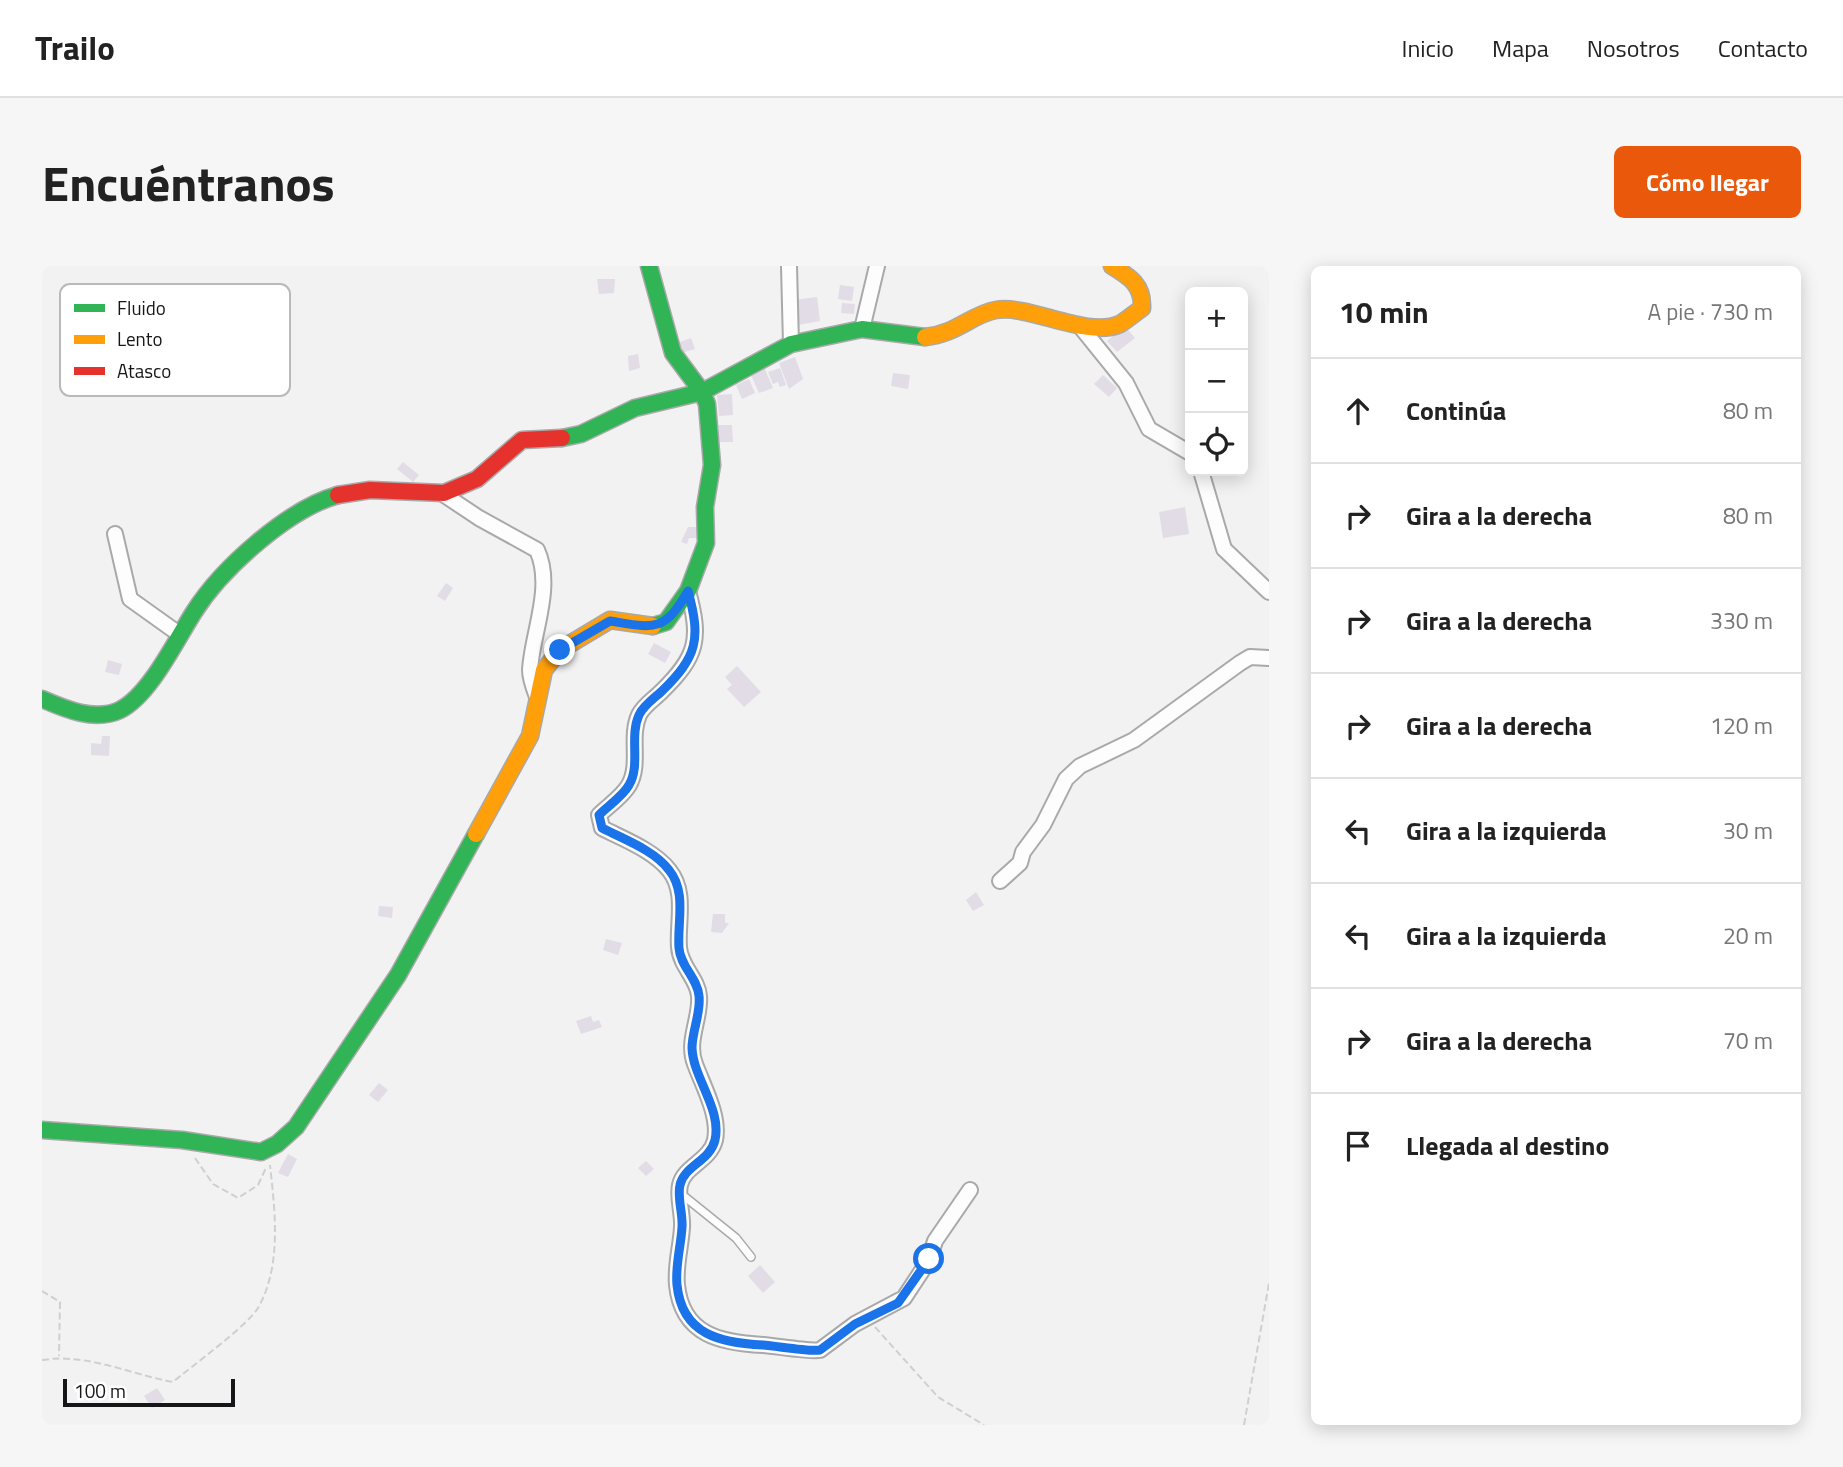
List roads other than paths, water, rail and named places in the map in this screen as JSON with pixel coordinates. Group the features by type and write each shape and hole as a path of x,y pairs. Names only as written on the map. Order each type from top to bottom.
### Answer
{"street":[{"path":"42,1130 182,1140 261,1152 277,1144 296,1127 398,975 530,736 544,670 560,650 610,621 650,628 666,622 688,591 706,543 705,507 712,465 708,404 673,353 649,266"},
{"path":"789,266 791,344"},
{"path":"862,329 877,266"},
{"path":"42,699 62,709 90,714 118,710 140,692 203,598 242,559 309,507 331,496 357,491 443,494 493,469 522,440 556,440 582,434 635,408 702,392 791,344 862,329 922,337 945,335 995,310 1016,311 1080,326 1118,324 1142,308 1144,295 1139,282 1112,266"},
{"path":"1080,326 1126,383 1149,429 1185,450"},
{"path":"1202,476 1224,549 1269,592"},
{"path":"443,494 479,518 531,545 541,557 538,630 530,672 537,698"},
{"path":"115,534 130,600 179,634"},
{"path":"688,591 697,625 694,648 683,670 641,711 634,728 633,775 629,786 599,815 602,828 650,854 670,871 680,898 678,949 699,993 692,1048 694,1064 705,1086 714,1119 715,1138 709,1154 686,1172 680,1184 682,1220 677,1287 684,1307 700,1332 740,1344 796,1346 812,1352 828,1346 868,1318 904,1298 925,1265 935,1241 970,1190"},
{"path":"1000,881 1020,863 1066,779 1080,766 1134,740 1250,657 1269,658"}],"lane":[{"path":"680,1192 736,1238 751,1257"}]}
